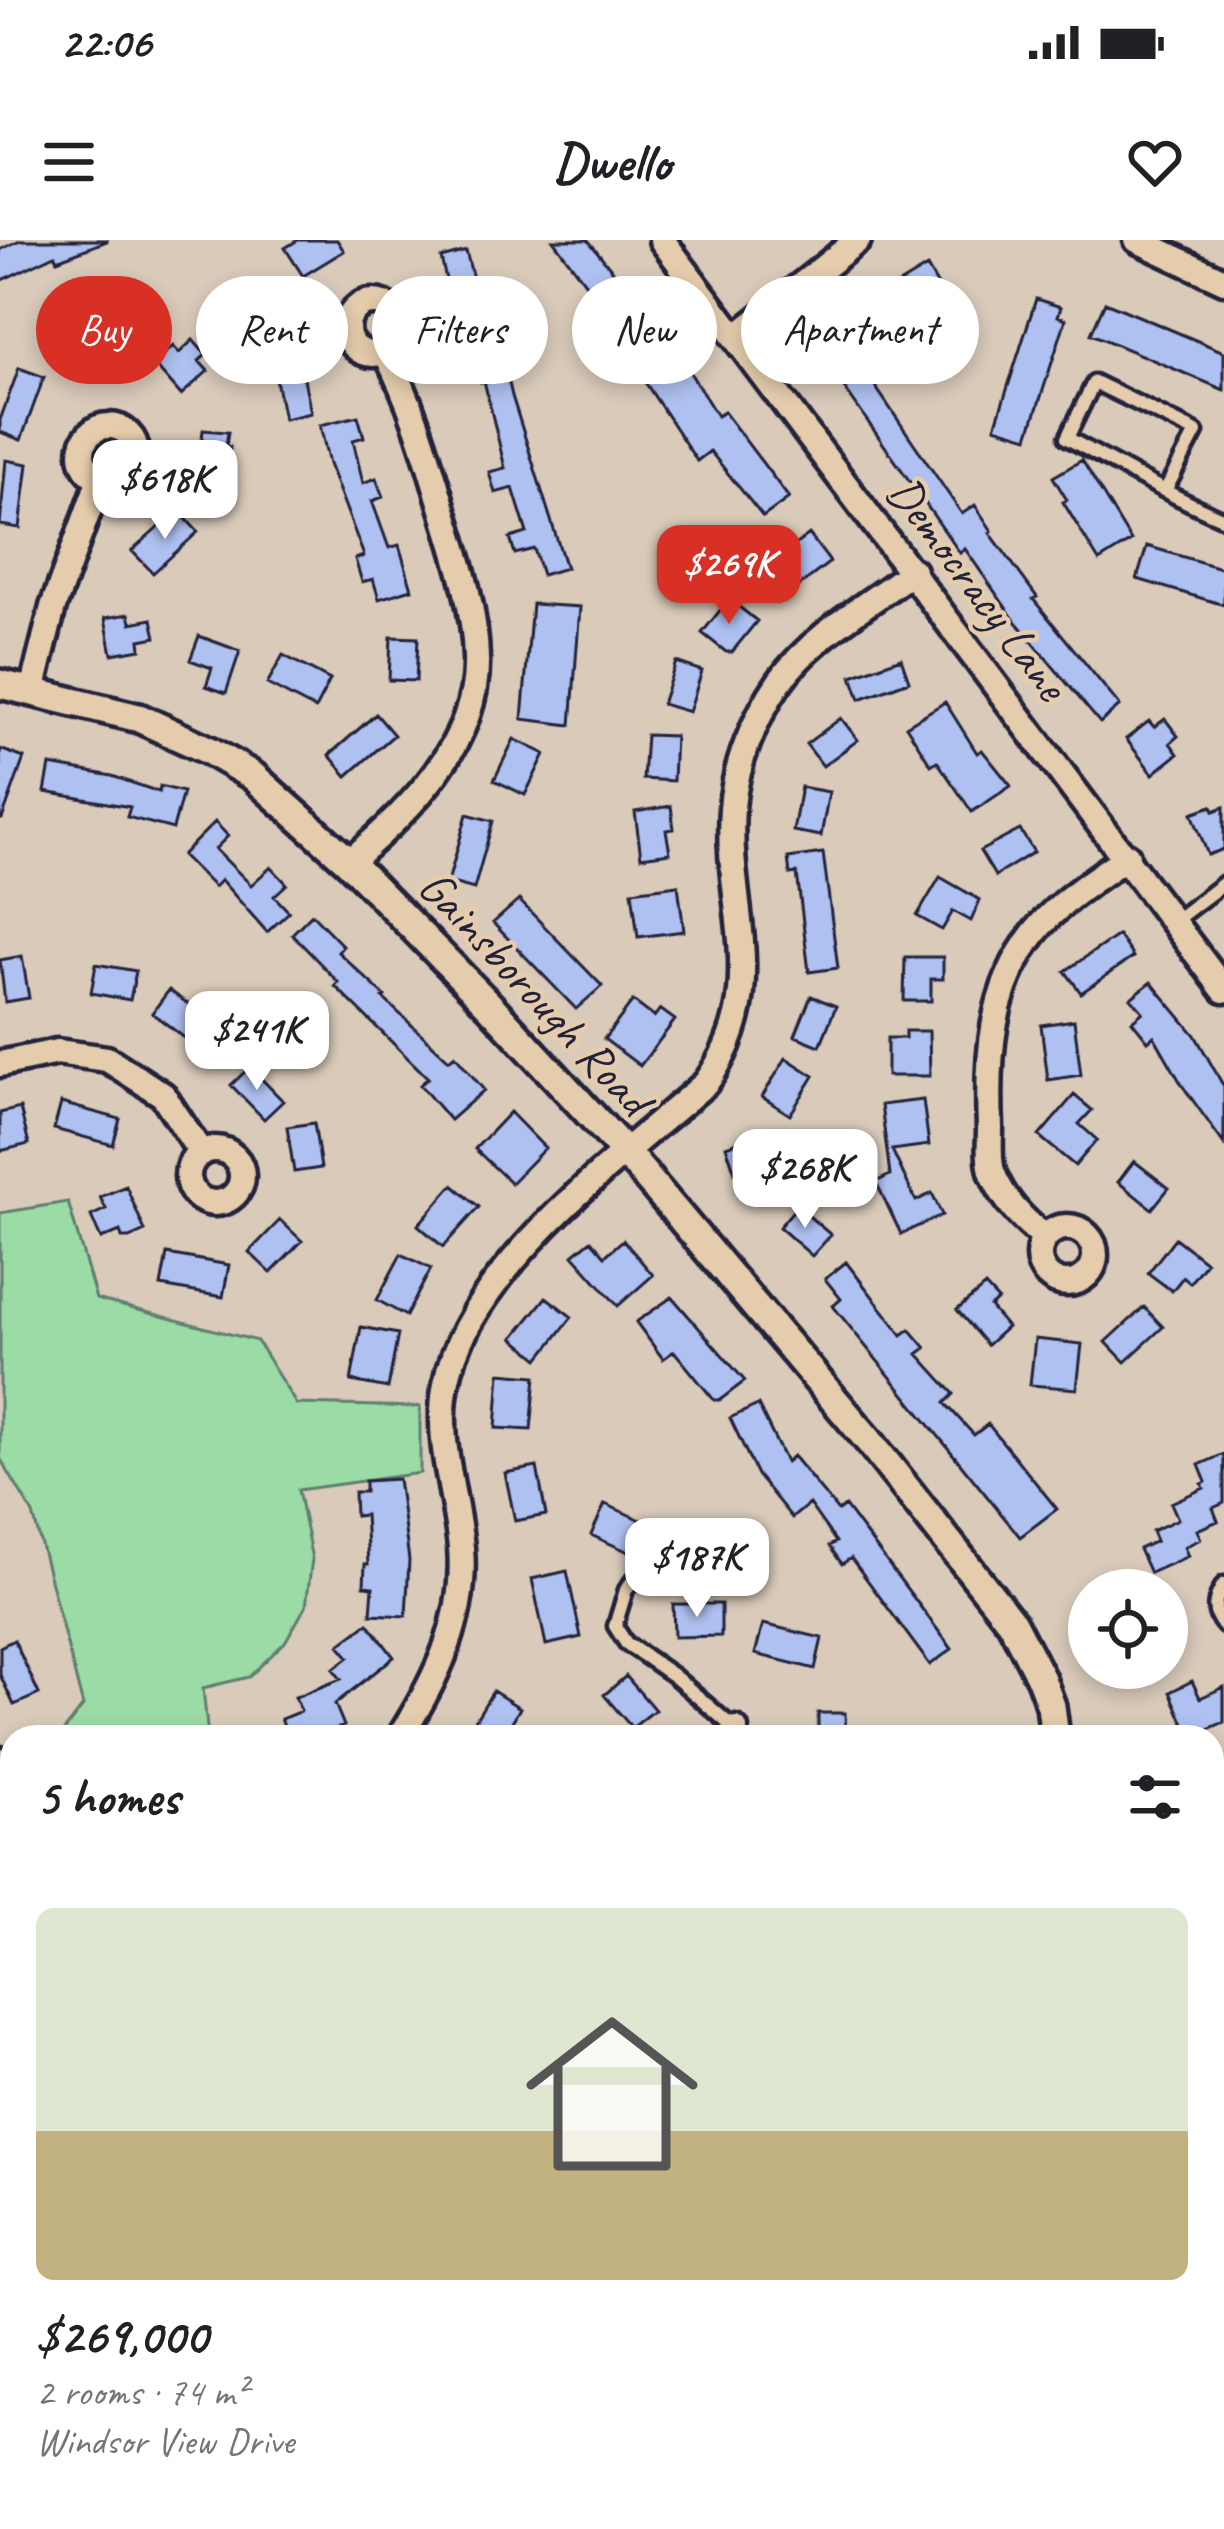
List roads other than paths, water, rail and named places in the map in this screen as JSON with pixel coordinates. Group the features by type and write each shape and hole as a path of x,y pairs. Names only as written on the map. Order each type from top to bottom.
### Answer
{"street":[{"name":"Democracy Lane","path":"662,240 1224,990"},
{"path":"736,337 858,240"},
{"path":"1152,243 1224,281"},
{"path":"349,862 396,822 438,771 466,713 477,661 465,581 402,384"},
{"path":"32,691 53,607 100,478"},
{"path":"408,1725 428,1693 450,1641 462,1582 443,1436 446,1385 456,1349 482,1297 520,1251 706,1083 725,1055 737,1024 744,954 732,808 742,758 780,681 804,654 913,571"},
{"name":"Gainsborough Road","path":"0,684 139,718 210,751 253,776 349,862 626,1153 869,1442 1012,1623 1041,1678 1053,1725"},
{"path":"1045,1238 1017,1215 992,1171 988,1091 995,1015 1004,982 1033,934 1056,908 1127,856"},
{"path":"0,1064 57,1052 107,1059 163,1096 201,1154"}],"lane":[{"path":"1166,491 1196,432 1094,382 1067,438 1166,491 1224,519"},
{"path":"1174,920 1224,883"},
{"path":"640,1570 626,1590 615,1626 626,1643 674,1676 725,1725"},
{"path":"1224,1584 1214,1603 1224,1626"}]}
